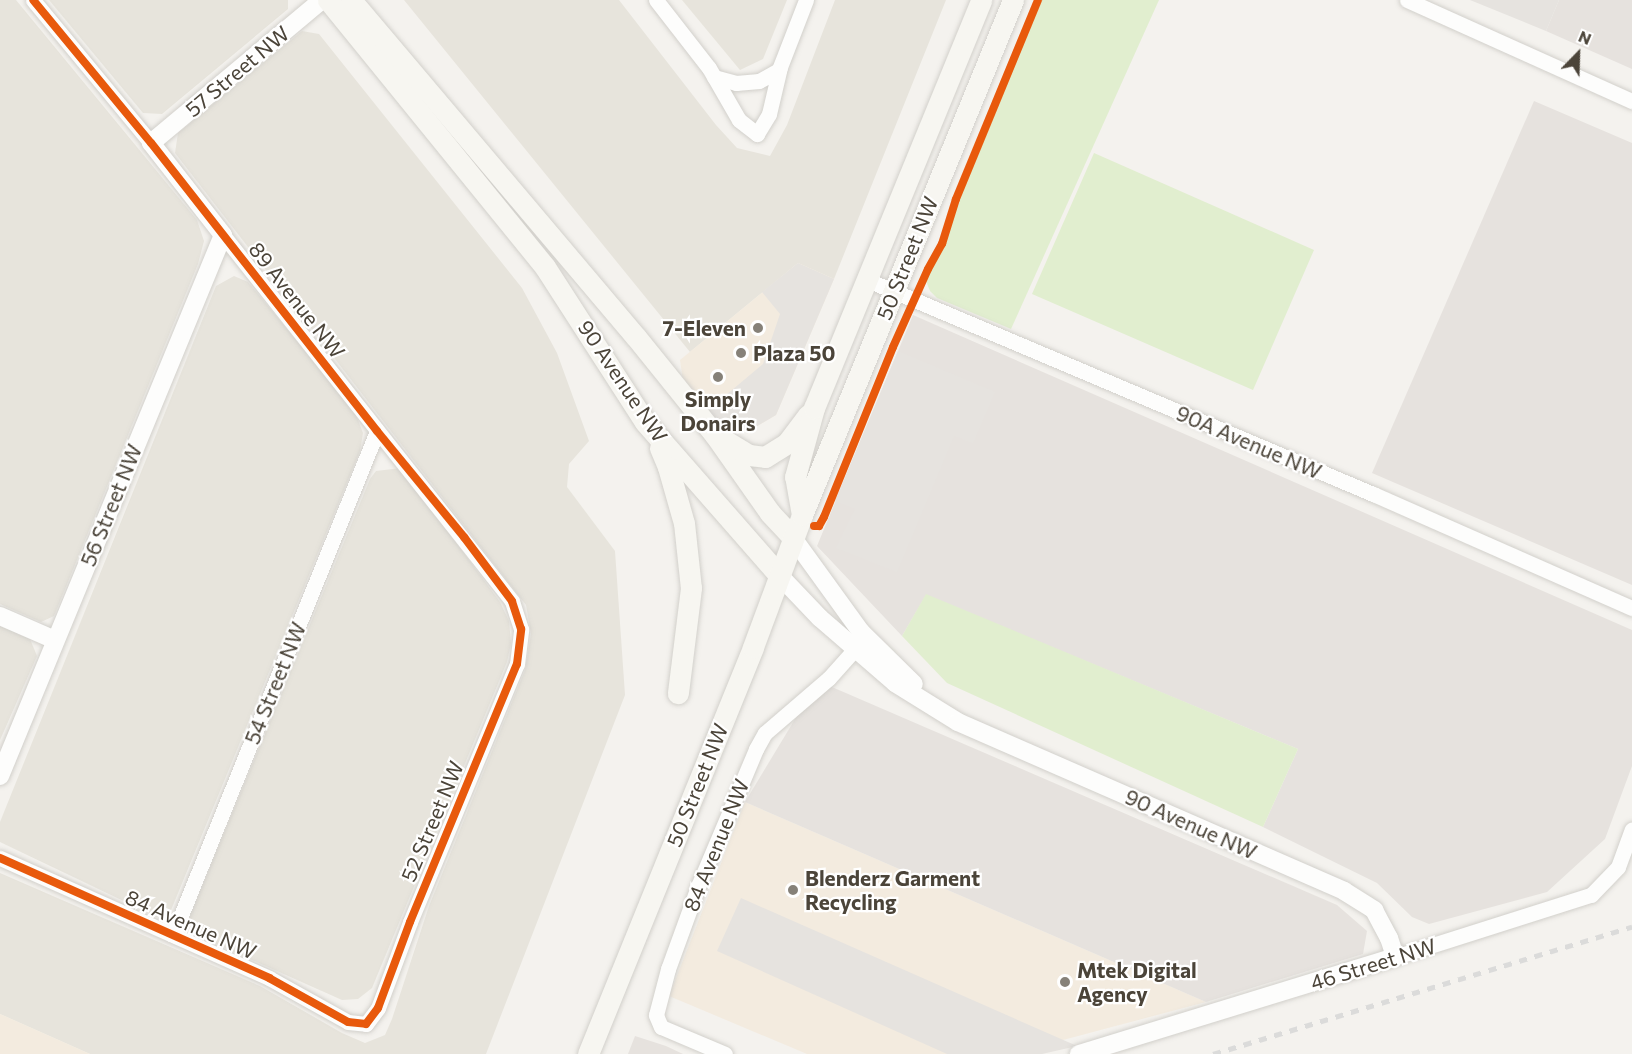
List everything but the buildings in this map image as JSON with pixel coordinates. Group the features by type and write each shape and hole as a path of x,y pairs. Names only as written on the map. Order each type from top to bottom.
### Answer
{"main road":[{"name":"90 Avenue NW","path":"328,0 545,267 653,430 779,575"},
{"name":"90 Avenue NW","path":"351,0 715,435 771,513 793,538"},
{"name":"50 Street NW","path":"802,515 795,477 814,408 981,0"},
{"name":"50 Street NW","path":"588,1054 745,667 802,515 947,156 1013,0"},
{"path":"715,435 749,455 765,456 787,443 814,408"},
{"path":"653,430 668,467 679,506 692,588 678,693"}],"street":[{"name":"89 Avenue NW","path":"33,0 151,143 512,601 521,629"},
{"name":"57 Street NW","path":"151,143 322,0"},
{"path":"657,0 714,77 739,120 757,134 769,114 779,70 806,0"},
{"path":"1407,0 1632,101"},
{"path":"714,77 736,83 759,81 779,70"},
{"name":"56 Street NW","path":"0,776 223,235"},
{"name":"90A Avenue NW","path":"865,279 1373,494 1632,608"},
{"name":"54 Street NW","path":"173,935 377,431"},
{"name":"90 Avenue NW","path":"793,538 861,643"},
{"name":"90 Avenue NW","path":"779,575 820,618 861,643 958,722 1344,891 1374,910 1389,938 1395,957"},
{"path":"0,616 56,640"},
{"name":"52 Street NW","path":"366,1024 378,1008 410,922 517,664 521,629"},
{"name":"84 Avenue NW","path":"724,1054 660,1027 656,1015 668,969 699,884 756,749 765,733 829,678 861,643"},
{"name":"46 Street NW","path":"1079,1054 1591,895 1618,867 1632,829"},
{"name":"84 Avenue NW","path":"0,858 269,978 348,1022 366,1024"}],"shaded area":[{"path":"0,0 16,0 197,220 204,241 198,264 54,616 41,622 0,604"},
{"path":"49,0 288,0 288,9 162,114 143,113"},
{"path":"404,0 619,0 716,125 737,148 770,156 787,125 835,0 946,0 834,279 798,263 690,352"},
{"path":"682,0 787,0 763,59 740,70"},
{"path":"1470,0 1559,0 1546,31"},
{"path":"1559,0 1632,0 1632,69 1546,31"},
{"path":"302,31 319,34 522,288 557,353 589,441 569,464 567,487 615,551 625,695 486,1054 90,1054 0,1014 0,873 260,986 342,1033 365,1043 385,1035 392,1019 429,906 525,670 531,634 526,605 175,153 178,133"},
{"path":"1534,101 1632,143 1632,585 1372,473"},
{"path":"798,263 834,279 776,415 754,428 722,429 683,381 680,360"},
{"path":"798,263 834,279 776,415 754,428 722,429 707,411 763,364 780,314 762,292"},
{"path":"234,276 248,282 354,410 363,433 360,451 171,910 157,917 0,842 0,822 216,286"},
{"path":"913,315 1632,630 1632,766 1605,839 1547,892 1429,924 1412,917 1377,883 1263,827 1298,749 926,595 902,636 817,546"},
{"path":"898,351 995,392 973,443 954,436 897,572 836,548 855,509 835,501"},
{"path":"401,468 500,602 509,621 511,643 507,662 372,988 358,999 342,1000 196,935 189,918 370,479 376,471"},
{"path":"0,626 30,639 37,656 0,740"},
{"path":"818,681 1337,905 1367,931 1363,954 1206,1002 745,802"},
{"path":"745,802 1206,1002 1010,1054 807,1054 669,996"},
{"path":"741,898 1077,1046 1042,1054 947,1054 717,951"},
{"path":"0,1014 90,1054 0,1054"},
{"path":"635,1036 666,1046 683,1054 628,1054"}],"green space":[{"path":"1041,0 1159,0 1011,329 937,298 930,291 926,281"},
{"path":"1094,153 1314,250 1253,390 1032,294"},
{"path":"926,594 1298,749 1263,827 947,683 902,636"}],"railway":[{"path":"1213,1054 1632,927"}],"cycle path":[{"path":"0,858 269,978 348,1022 366,1024 378,1008 410,922 517,664 521,629 512,601 464,537 377,431 151,143 33,0"},
{"path":"814,526 819,526 824,517 893,347 928,269 942,244 956,199 1038,0"}],"place":[{"name":"7-Eleven","path":"758,328"},
{"name":"Plaza 50","path":"741,353"},
{"name":"Simply Donairs","path":"718,377"},
{"name":"Blenderz Garment Recycling","path":"793,890"},
{"name":"Mtek Digital Agency","path":"1065,982"}]}
